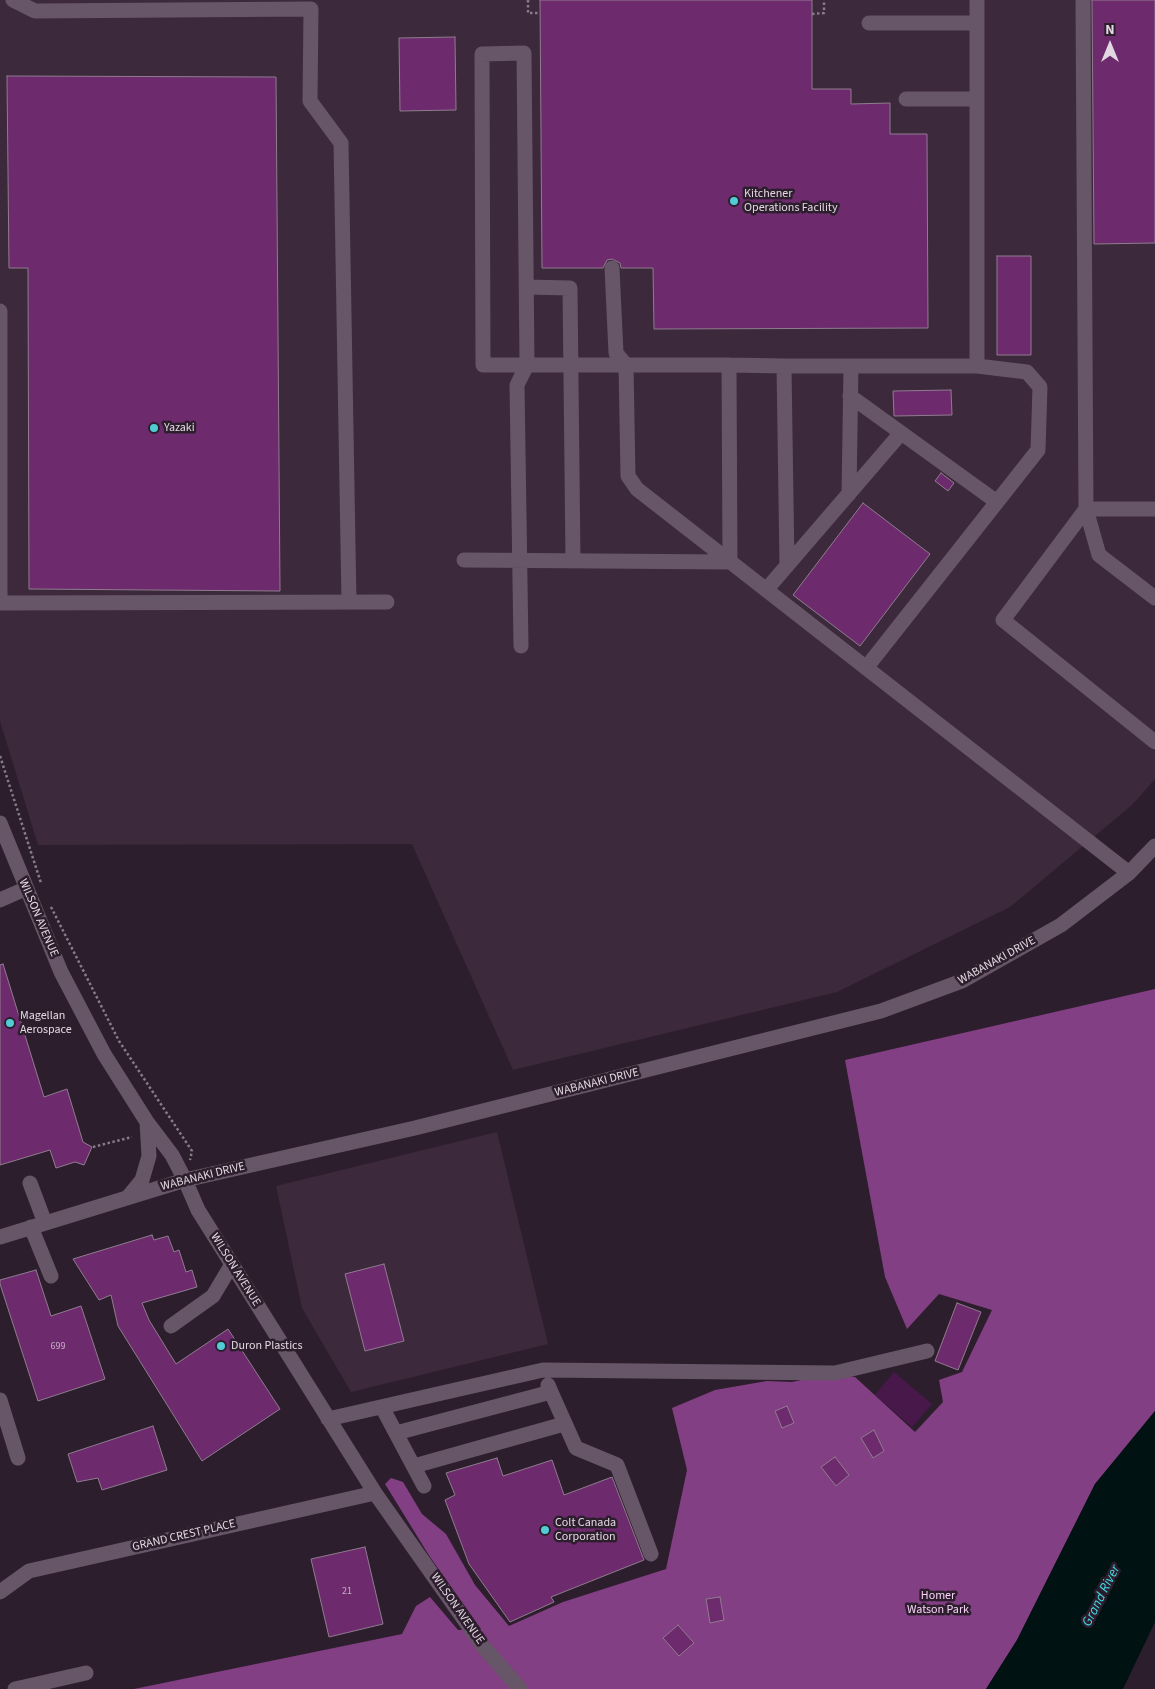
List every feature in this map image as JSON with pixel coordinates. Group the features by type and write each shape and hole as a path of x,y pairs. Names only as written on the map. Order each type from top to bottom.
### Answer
{"street":[{"path":"13,0 35,11 311,9 310,101 341,143 348,602"},
{"path":"977,0 977,366"},
{"path":"1083,0 1086,509 1099,555 1155,598"},
{"path":"869,24 977,23"},
{"path":"521,646 517,385 527,365 524,53 482,54 483,365 527,365 729,365 977,366 1027,372 1040,387 1038,450 866,668"},
{"path":"906,99 977,99"},
{"path":"612,268 616,353 626,365 628,476 637,489 1129,873"},
{"path":"526,287 570,288 573,561"},
{"path":"0,311 0,603 387,602"},
{"path":"729,365 730,562"},
{"path":"784,366 787,566"},
{"path":"849,494 851,366"},
{"path":"850,396 997,502"},
{"path":"766,590 901,433"},
{"path":"1086,509 1155,510"},
{"path":"1086,509 1003,620 1155,742"},
{"path":"464,560 730,562"},
{"name":"WILSON AVENUE","path":"0,823 60,972 104,1054 147,1122 172,1155 198,1210 374,1492 482,1645 520,1689"},
{"name":"WABANAKI DRIVE","path":"0,1237 185,1180 415,1128 881,1011 962,982 1061,925 1129,873 1155,846"},
{"path":"0,900 25,889"},
{"path":"128,1197 142,1180 149,1156 147,1122"},
{"path":"30,1183 51,1276"},
{"path":"171,1326 213,1296 232,1264"},
{"path":"328,1418 543,1370 835,1373 927,1351"},
{"path":"543,1370 564,1424 576,1448 617,1465 651,1554"},
{"path":"396,1433 551,1392"},
{"path":"0,1400 18,1458"},
{"path":"382,1407 424,1486"},
{"path":"414,1466 564,1424"},
{"name":"GRAND CREST PLACE","path":"0,1592 29,1571 374,1492"},
{"path":"15,1689 86,1673"}],"path":[{"path":"528,0 530,5 528,13 539,14 538,9"},
{"path":"812,14 824,13 824,0"},
{"path":"0,756 42,883"},
{"path":"48,900 119,1041 192,1151"},
{"path":"94,1147 132,1137"}],"shaded area":[{"path":"0,0 1155,0 1155,779 1132,805 1010,907 837,992 513,1070 412,844 38,845 0,721"},
{"path":"497,1132 548,1344 351,1392 302,1308 276,1186"},
{"path":"894,1372 932,1404 912,1427 875,1395"}],"green space":[{"name":"Homer Watson Park","path":"1155,989 1155,1411 1095,1484 1017,1640 986,1689 134,1689 402,1634 416,1606 430,1597 458,1630 481,1629 430,1557 385,1484 391,1478 403,1482 422,1514 446,1534 475,1585 509,1626 563,1602 666,1569 687,1470 672,1408 715,1390 767,1381 792,1382 829,1374 855,1377 915,1432 943,1402 939,1380 962,1372 992,1310 939,1294 907,1329 885,1277 845,1060"}],"water":[{"name":"Grand River","path":"1155,1411 1155,1622 1123,1689 986,1689 1017,1640 1095,1484"}],"building":[{"name":"Kitchener Operations Facility","path":"540,0 812,0 812,89 851,89 851,104 890,103 890,134 927,134 928,328 654,329 653,268 621,268 620,263 612,259 607,260 603,268 542,268"},
{"path":"1092,0 1155,0 1155,243 1094,244"},
{"path":"455,37 456,110 400,111 399,38"},
{"name":"Yazaki","path":"7,76 276,77 280,591 29,589 28,268 9,268"},
{"path":"997,256 1031,256 1031,355 997,355"},
{"path":"951,390 952,415 894,416 893,391"},
{"path":"941,473 954,483 948,491 935,481"},
{"path":"863,503 930,554 860,646 793,595"},
{"name":"Magellan Aerospace","path":"3,964 44,1097 67,1089 83,1142 92,1147 84,1165 75,1162 56,1168 50,1150 0,1165 0,965"},
{"name":"Duron Plastics","path":"152,1235 154,1240 168,1236 174,1252 179,1250 186,1272 192,1270 197,1287 142,1303 149,1320 176,1364 228,1329 280,1409 202,1461 118,1326 111,1295 99,1300 73,1259"},
{"path":"384,1264 404,1341 365,1351 345,1274"},
{"path":"36,1270 51,1316 81,1306 105,1379 38,1401 0,1284 0,1280"},
{"path":"957,1303 981,1312 958,1370 935,1361"},
{"path":"787,1406 794,1423 782,1428 775,1411"},
{"path":"153,1426 167,1470 102,1490 98,1478 77,1482 68,1454"},
{"path":"874,1430 884,1451 873,1458 861,1438"},
{"path":"835,1457 849,1475 836,1486 821,1467"},
{"name":"Colt Canada Corporation","path":"497,1458 503,1476 552,1460 564,1495 612,1477 644,1560 551,1597 554,1602 510,1622 469,1564 445,1500 455,1495 446,1473"},
{"path":"365,1547 383,1624 329,1637 311,1559"},
{"path":"720,1597 724,1620 710,1623 706,1599"},
{"path":"678,1625 694,1643 679,1656 663,1638"}],"place":[{"name":"Kitchener Operations Facility","path":"734,201"},
{"name":"Yazaki","path":"154,428"},
{"name":"Magellan Aerospace","path":"10,1023"},
{"name":"Duron Plastics","path":"221,1346"},
{"name":"Colt Canada Corporation","path":"545,1530"}]}
